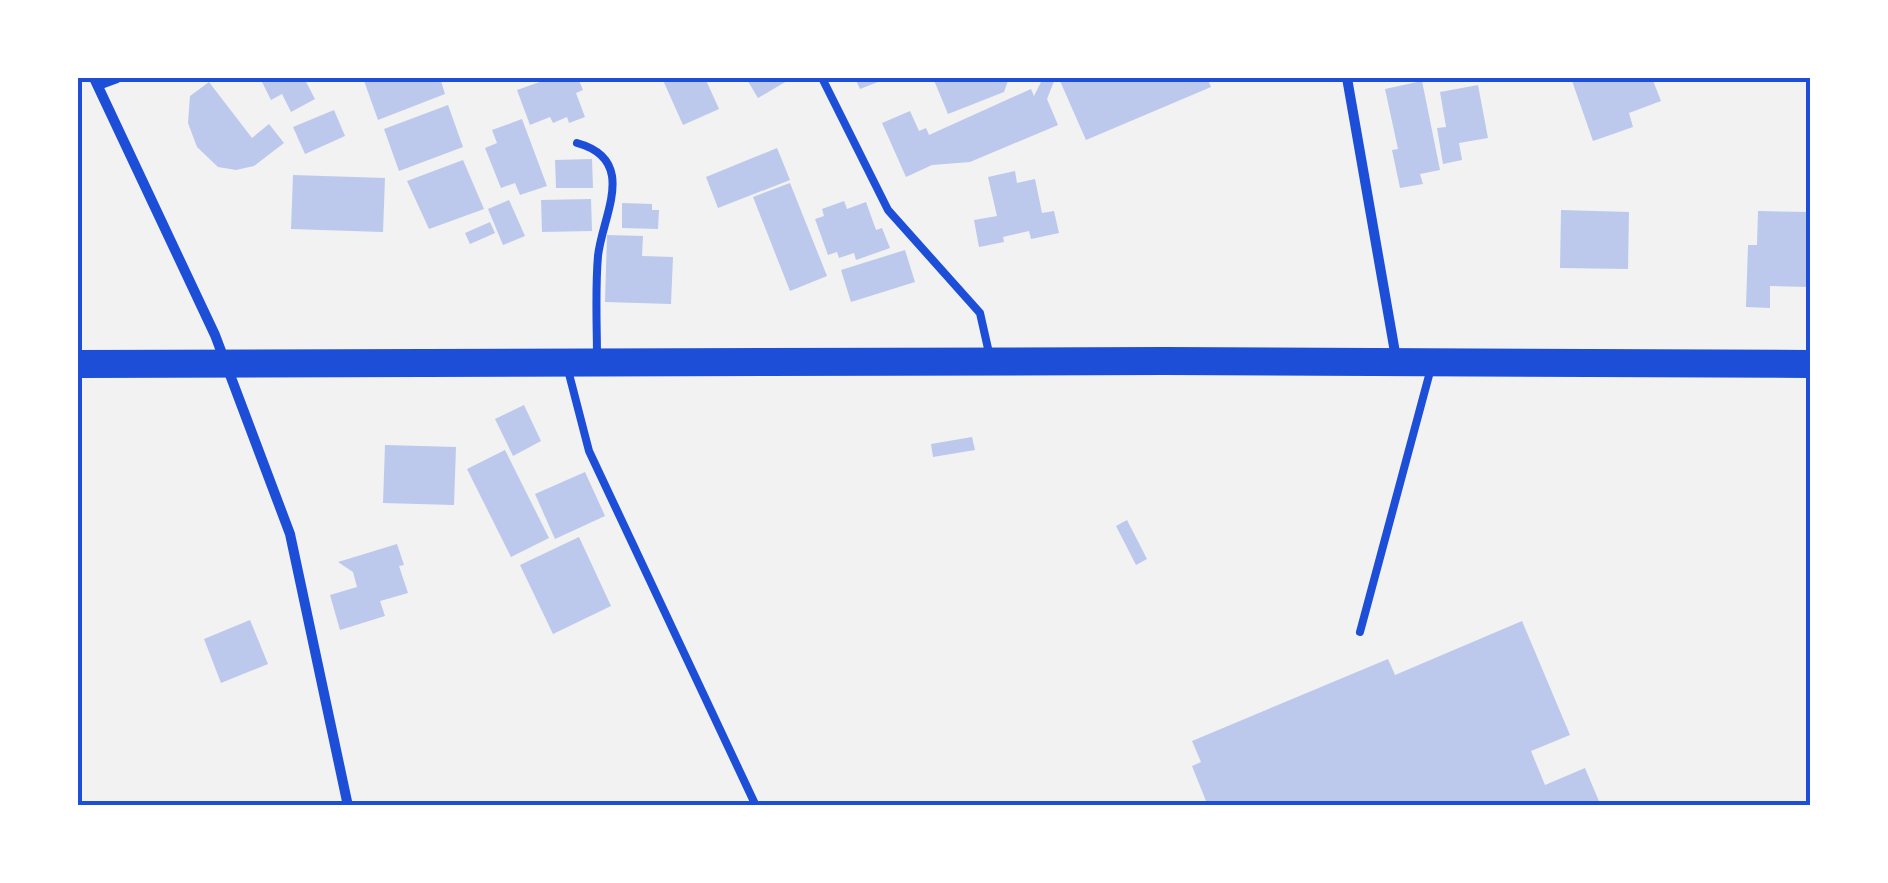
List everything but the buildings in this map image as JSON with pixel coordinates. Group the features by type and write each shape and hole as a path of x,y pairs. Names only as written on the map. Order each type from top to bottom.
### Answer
{"highway":[{"path":"78,364 1810,364"}],"street":[{"path":"116,78 96,81 215,335 290,534 348,806"},
{"path":"1348,78 1398,364"}],"lane":[{"path":"822,78 888,210 980,313 991,363"},
{"path":"577,143 602,154 614,188 598,260 597,363"},
{"path":"567,364 589,451 756,806"},
{"path":"1360,632 1432,364"}]}
